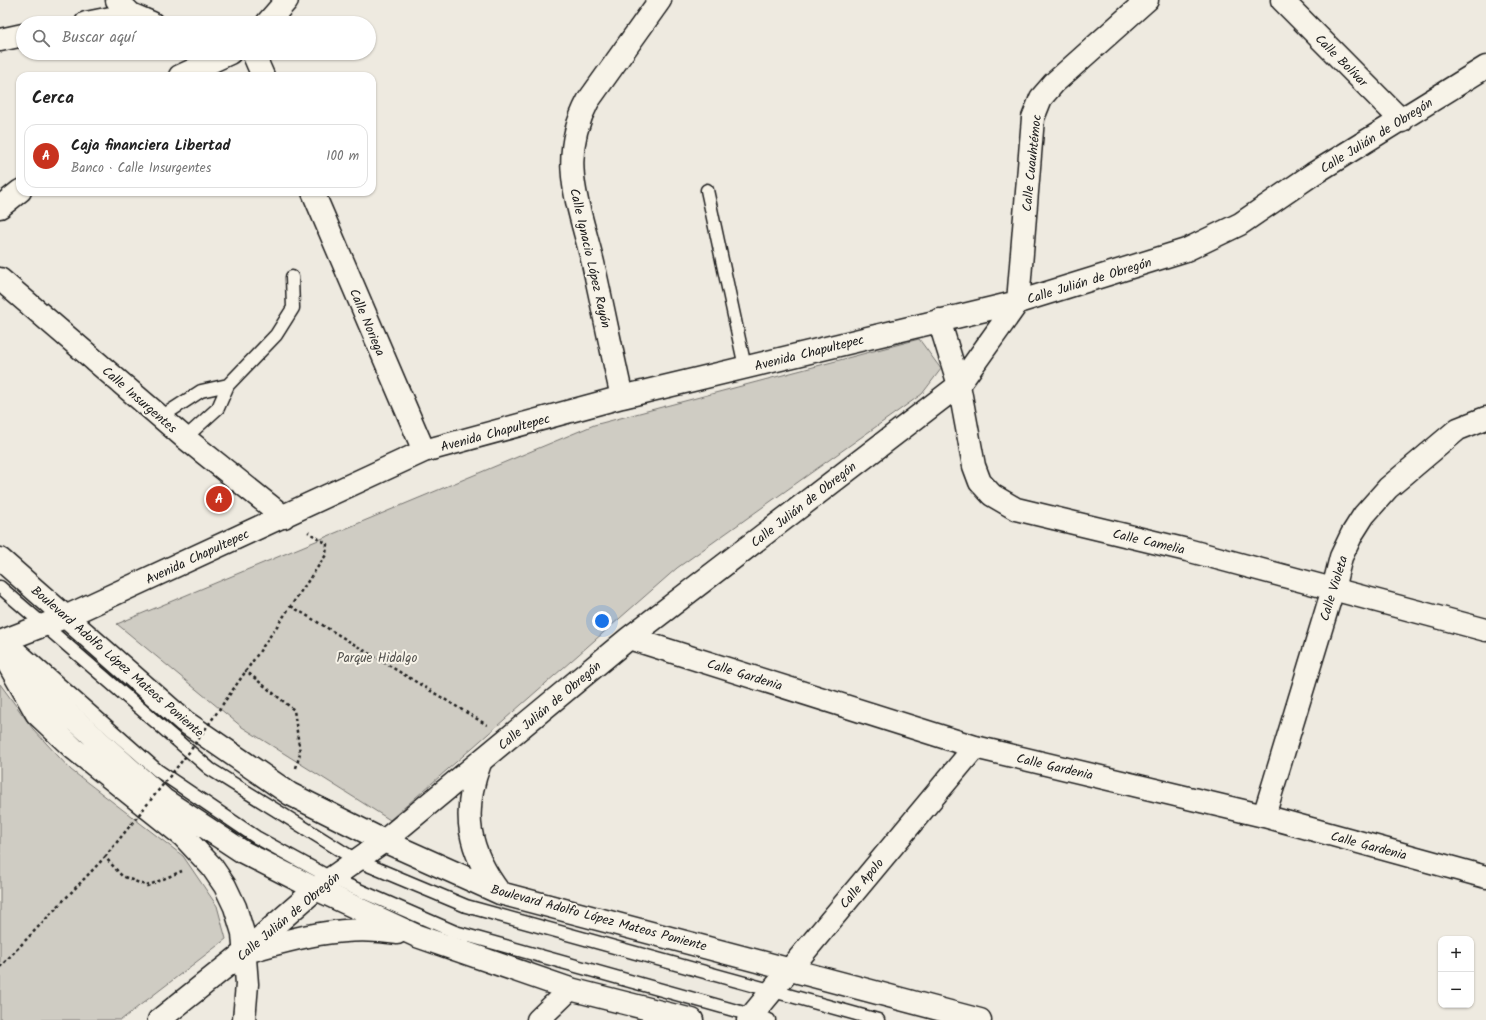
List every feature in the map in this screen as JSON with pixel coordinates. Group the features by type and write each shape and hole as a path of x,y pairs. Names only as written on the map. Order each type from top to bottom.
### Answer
{"street":[{"path":"273,16 287,0"},
{"name":"Calle Ignacio López Rayón","path":"622,397 592,262 573,189 572,160 575,131 579,117 588,101 660,0"},
{"name":"Calle Cuauhtémoc","path":"1018,302 1034,118 1041,98 1054,83 1148,0"},
{"name":"Calle Bolívar","path":"1282,0 1402,120"},
{"path":"103,16 124,7 140,16"},
{"path":"0,40 16,37"},
{"path":"189,72 215,60"},
{"path":"256,60 261,72"},
{"name":"Calle Julián de Obregón","path":"159,1020 244,953 323,884 384,841 480,763 629,638 959,385 1018,302 1186,250 1240,224 1314,174 1486,67"},
{"path":"0,207 16,194"},
{"name":"Calle Noriega","path":"315,196 424,451"},
{"name":"Calle Insurgentes","path":"0,279 185,438 284,517"},
{"name":"Avenida Chapultepec","path":"2,644 42,624 65,616 284,517 424,451 622,397 1018,302"},
{"name":"Calle Camelia","path":"939,320 959,385 974,466 980,482 992,495 1016,509 1187,550 1486,630"},
{"name":"Calle Violeta","path":"1264,816 1333,589 1341,557 1352,534 1364,515 1388,488 1458,430 1486,418"},
{"name":"Boulevard Adolfo López Mateos Poniente","path":"0,559 184,721 290,794 384,841 500,893 791,968 980,1020"},
{"name":"Calle Gardenia","path":"629,638 974,746 1264,816 1486,877"},
{"path":"2,644 23,693 37,714 73,748 183,836 206,860 225,886 235,907 242,933 247,984 244,1020"},
{"path":"2,644 164,800 243,852 323,884 418,936 570,989 692,1020"},
{"name":"Calle Apolo","path":"756,1018 772,991 974,746"},
{"path":"480,763 473,782 470,801 469,821 472,841 482,865 500,893"},
{"path":"244,953 313,934 348,930 383,931 418,936"},
{"path":"538,1020 570,989"}],"lane":[{"path":"707,190 745,367"},
{"path":"185,438 218,408 228,385 276,335 294,308 292,277"},
{"path":"161,417 201,391 228,385"},
{"path":"0,587 210,769 356,860 466,906 878,1020"},
{"path":"323,884 455,932 756,1018"}],"path":[{"path":"0,967 105,857 190,751 326,555 327,544 284,517"},
{"path":"290,606 509,739"},
{"path":"246,671 294,710 300,753 290,794"},
{"path":"105,857 122,876 147,886 206,860"}],"green space":[{"name":"Parque Hidalgo","path":"919,339 941,369 922,394 677,568 390,820 242,727 117,624 594,425"},
{"path":"0,684 33,729 71,770 183,856 217,906 226,939 121,1020 0,1020"}],"place":[{"name":"Caja financiera Libertad","path":"219,499"}]}
